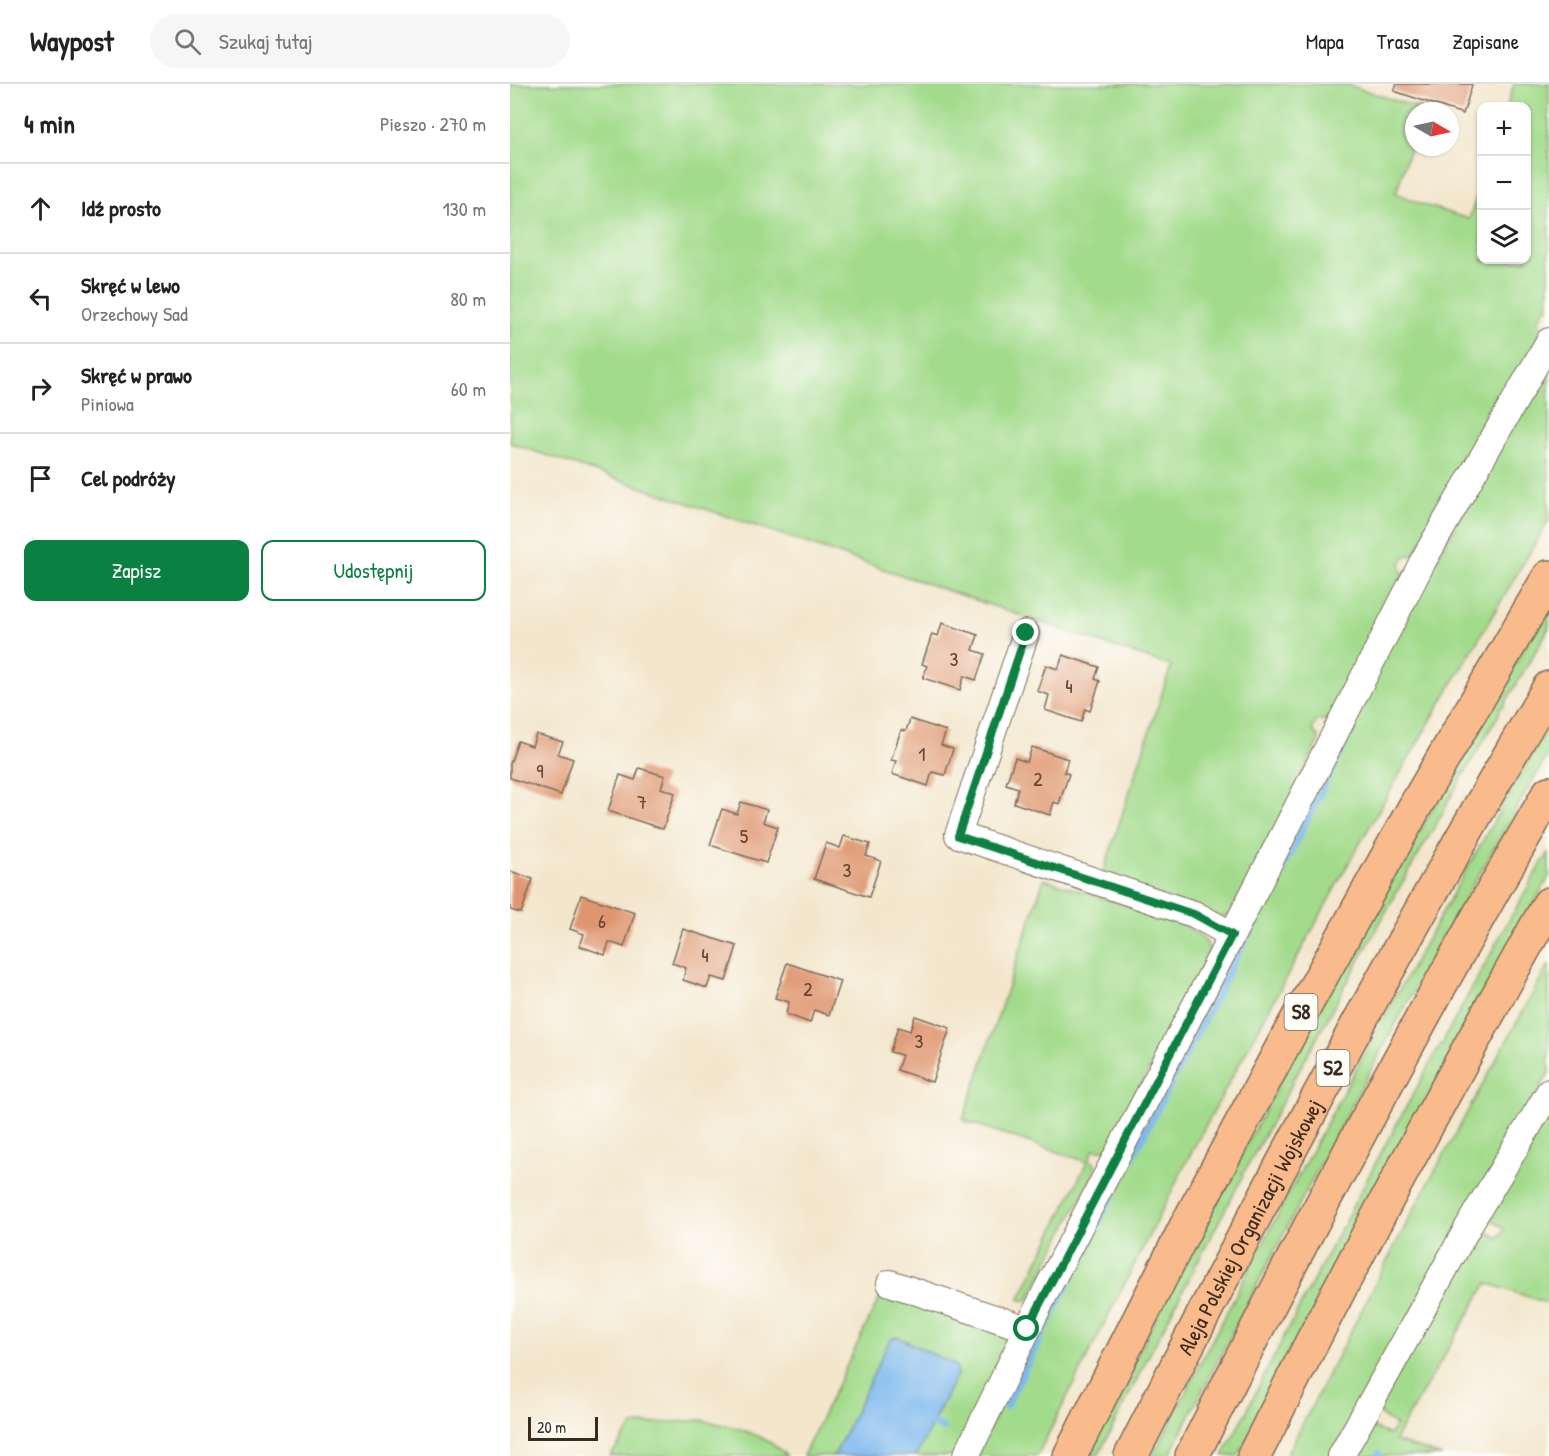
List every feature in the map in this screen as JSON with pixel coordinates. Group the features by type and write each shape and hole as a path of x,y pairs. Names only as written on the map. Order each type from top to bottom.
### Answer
{"highway":[{"name":"S8","path":"1070,1456 1187,1225 1285,1042 1417,803 1549,577"},
{"name":"Aleja Polskiej Organizacji Wojskowej","path":"1131,1456 1185,1348 1322,1088 1494,781 1549,688"},
{"name":"S2","path":"1192,1456 1375,1105 1447,972 1549,793"},
{"path":"1254,1456 1420,1138 1549,904"}],"street":[{"path":"966,1456 1027,1329 1423,561 1549,341"},
{"path":"1026,633 958,836 1194,914 1232,935"},
{"path":"1341,1456 1473,1218 1549,1092"},
{"path":"890,1283 1027,1329"}],"green space":[{"path":"510,84 1345,84 1405,103 1405,156 1407,156 1396,193 1424,205 1469,219 1477,195 1477,264 1531,264 1531,102 1508,102 1514,84 1549,84 1549,309 1545,308 1538,320 1541,326 1540,336 1499,407 1491,406 1484,415 1488,421 1414,555 1405,556 1400,566 1403,576 1330,718 1317,720 1312,730 1319,740 1235,912 1225,916 1219,917 1102,876 1171,666 510,443"},
{"path":"1549,357 1549,520 1347,866 1194,1147 1037,1456 975,1456 1382,657"},
{"path":"1549,604 1549,628 1503,707 1500,708 1499,714 1394,894 1296,1076 1292,1079 1293,1082 1242,1173 1243,1176 1197,1263 1194,1264 1194,1269 1146,1358 1100,1452 1097,1456 1084,1456 1309,1026"},
{"path":"1549,725 1549,753 1354,1102 1169,1456 1153,1456 1346,1087"},
{"path":"1549,851 1549,877 1509,947 1238,1456 1223,1456 1390,1136"},
{"path":"1044,879 1182,924 1203,938 1210,950 1108,1150 1094,1149 1089,1159 1095,1164 1096,1169 1028,1300 1019,1300 1087,1162 963,1120"},
{"path":"1549,964 1549,1073 1446,1249 1331,1456 1286,1456 1413,1211"},
{"path":"1549,1107 1549,1304 1487,1283 1395,1441 1442,1456 1351,1456 1371,1428 1389,1435 1396,1426 1379,1414 1378,1409 1477,1232 1485,1232 1498,1238 1505,1229 1493,1221 1489,1213"},
{"path":"885,1287 1012,1335 956,1456 916,1456 957,1374 957,1369 955,1365 898,1337 889,1342 834,1456 803,1456"},
{"path":"701,1420 758,1436 787,1456 610,1456 633,1425"}],"water":[{"path":"898,1337 955,1365 957,1370 916,1456 834,1456 889,1342"}],"building":[{"path":"1397,84 1472,85 1463,114 1459,113 1459,102 1427,102 1394,91"},
{"path":"942,623 978,635 973,650 985,654 976,680 964,676 960,690 923,678 927,666 922,664 932,634 938,636"},
{"path":"1063,655 1099,667 1095,679 1100,681 1090,711 1085,709 1081,722 1045,710 1049,695 1037,691 1046,665 1058,669"},
{"path":"910,719 946,731 941,745 953,749 945,775 932,772 928,786 892,774 896,761 891,760 901,730 906,731"},
{"path":"536,734 563,742 558,754 573,759 561,795 510,778 510,764 518,741 532,746"},
{"path":"1032,747 1068,759 1064,772 1069,774 1059,804 1054,802 1050,815 1014,803 1018,788 1006,784 1015,758 1027,762"},
{"path":"639,768 665,776 661,788 675,793 663,829 608,811 620,775 635,780"},
{"path":"741,802 767,810 763,822 778,827 766,863 710,845 722,809 737,814"},
{"path":"844,836 870,844 866,856 881,861 869,897 814,879 826,843 840,848"},
{"path":"510,871 533,879 521,913 510,910"},
{"path":"581,895 635,913 624,947 609,942 605,955 580,946 584,934 570,929"},
{"path":"683,929 737,946 726,981 711,977 707,988 683,980 686,968 672,963"},
{"path":"787,963 840,981 829,1015 814,1010 810,1023 786,1014 789,1002 775,998"},
{"path":"915,1016 950,1028 932,1082 897,1070 902,1055 890,1052 898,1027 910,1031"}],"waterway":[{"path":"1006,1406 1292,850 1350,732"},
{"path":"932,1423 943,1428"}],"route":[{"path":"1026,633 958,836 1194,914 1232,935 1027,1329"}]}
